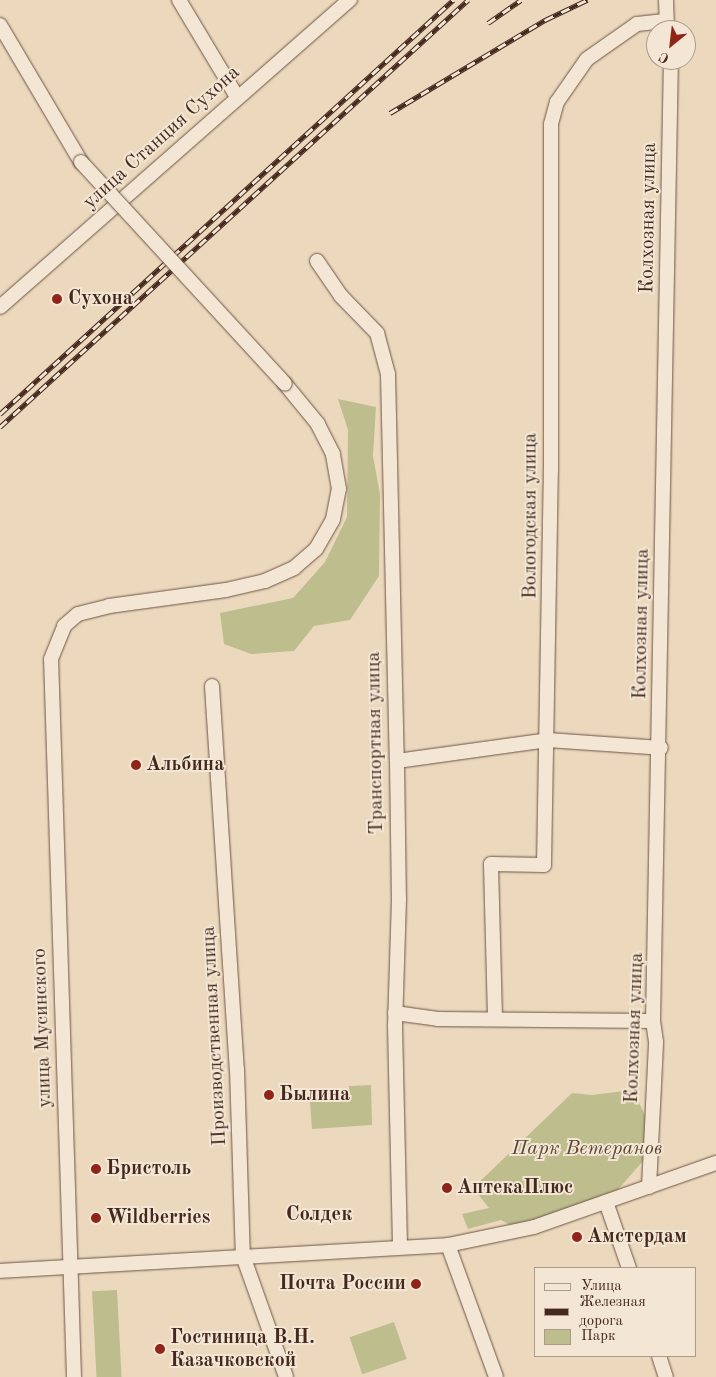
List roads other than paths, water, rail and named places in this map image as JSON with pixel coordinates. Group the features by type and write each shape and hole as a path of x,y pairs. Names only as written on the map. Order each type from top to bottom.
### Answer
{"street":[{"path":"179,0 236,97"},
{"name":"улица Станция Сухона","path":"0,307 236,97 350,0"},
{"path":"666,0 666,20"},
{"name":"Вологодская улица","path":"495,1018 491,864 544,865 548,740 551,124 557,102 587,59 637,24 646,25"},
{"name":"улица Мусинского","path":"0,25 81,162 296,397 318,424 333,454 339,489 333,519 316,549 294,568 265,581 226,590 109,606 78,614 64,626 56,639 50,678 74,1377"},
{"name":"Колхозная улица","path":"649,1187 656,1042 653,1021 661,748 671,70"},
{"name":"Транспортная улица","path":"317,261 341,296 377,333 388,374 399,899 395,1013 400,1248"},
{"name":"Производственная улица","path":"212,686 236,1060 243,1256 286,1377"},
{"path":"397,761 548,740 661,748"},
{"path":"395,1013 438,1019 495,1018 653,1021"},
{"path":"0,1271 70,1269 243,1256 448,1245 534,1227 716,1163"},
{"path":"606,1202 629,1267"},
{"path":"448,1245 496,1377"},
{"path":"658,1357 666,1377"}],"railway":[{"path":"0,414 453,0"},
{"path":"0,427 468,0"},
{"path":"488,23 521,0"},
{"path":"390,113 545,20 587,0"}],"place":[{"name":"Сухона","path":"57,299"},
{"name":"Альбина","path":"136,765"},
{"name":"Былина","path":"269,1095"},
{"name":"Бристоль","path":"96,1169"},
{"name":"АптекаПлюс","path":"447,1188"},
{"name":"Wildberries","path":"96,1218"},
{"name":"Амстердам","path":"577,1237"},
{"name":"Почта России","path":"416,1284"},
{"name":"Гостиница В.Н. Казачковской","path":"160,1349"}],"district":[{"name":"Солдек","path":"319,1215"}],"park label":[{"name":"Парк Ветеранов","path":"587,1149"}]}
